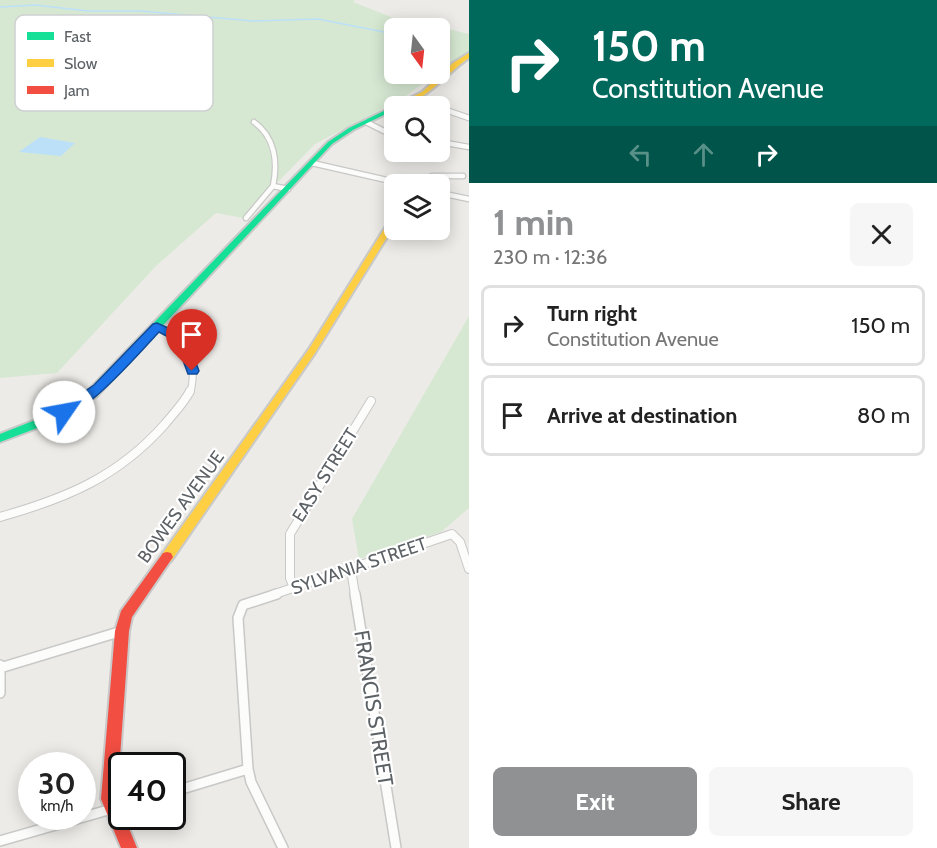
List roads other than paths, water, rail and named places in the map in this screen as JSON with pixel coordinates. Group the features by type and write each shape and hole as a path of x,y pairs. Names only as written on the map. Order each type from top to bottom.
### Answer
{"street":[{"path":"418,96 455,64 469,56"},
{"path":"450,111 469,118"},
{"path":"0,438 46,421 82,401 111,376 330,143 384,113"},
{"path":"246,218 273,186 277,169 273,146 261,125 254,122"},
{"path":"366,122 384,131"},
{"path":"450,144 469,147"},
{"path":"312,163 384,179"},
{"path":"450,176 463,176"},
{"path":"273,186 288,189"},
{"path":"450,194 469,199"},
{"name":"BOWES AVENUE","path":"113,752 122,631 133,603 306,360 384,236"},
{"path":"0,517 56,500 108,474 149,441 192,391 193,375 183,341 176,335 157,327"},
{"name":"EASY STREET","path":"294,588 290,578 290,534 371,401"},
{"name":"SYLVANIA STREET","path":"248,769 238,618 243,605 452,534 460,542 467,555"},
{"path":"467,555 469,569"},
{"name":"FRANCIS STREET","path":"351,569 396,848"},
{"path":"0,693 0,667 122,631"},
{"path":"186,788 248,769 250,783 284,848"},
{"path":"0,841 108,810"},
{"name":"BOWES AVENUE","path":"124,830 129,848"}],"water":[{"path":"40,137 75,143 61,156 19,152"}],"waterway":[{"path":"0,7 35,5 88,11 141,11 185,15"},
{"path":"213,17 252,21 318,19 384,32"}]}
